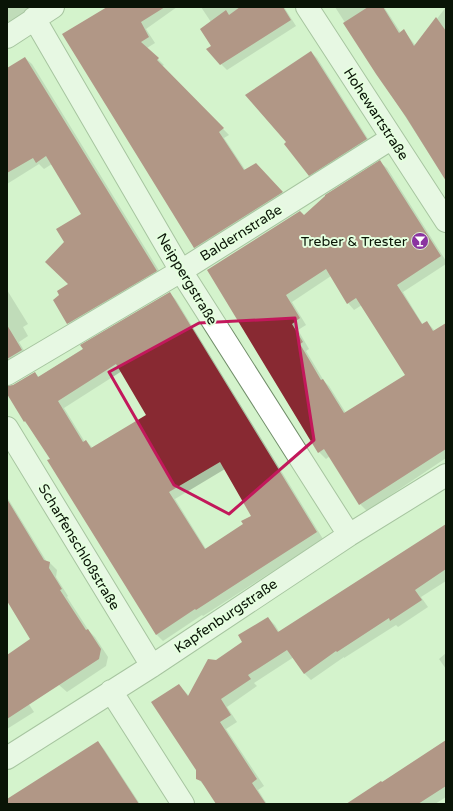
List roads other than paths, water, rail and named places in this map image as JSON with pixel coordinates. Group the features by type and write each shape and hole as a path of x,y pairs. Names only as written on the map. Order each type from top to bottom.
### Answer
{"street":[{"path":"7,37 53,7"},
{"name":"Hohewartstraße","path":"307,7 446,221"},
{"name":"Neippergstraße","path":"34,18 181,271 348,535"},
{"name":"Baldernstraße","path":"7,374 181,271 392,138"},
{"name":"Scharfenschloßstraße","path":"7,428 152,666"},
{"name":"Kapfenburgstraße","path":"7,758 111,690 152,666 348,535 446,475"},
{"path":"111,690 183,804"}],"place":[{"name":"Treber & Trester","path":"420,241"}]}
